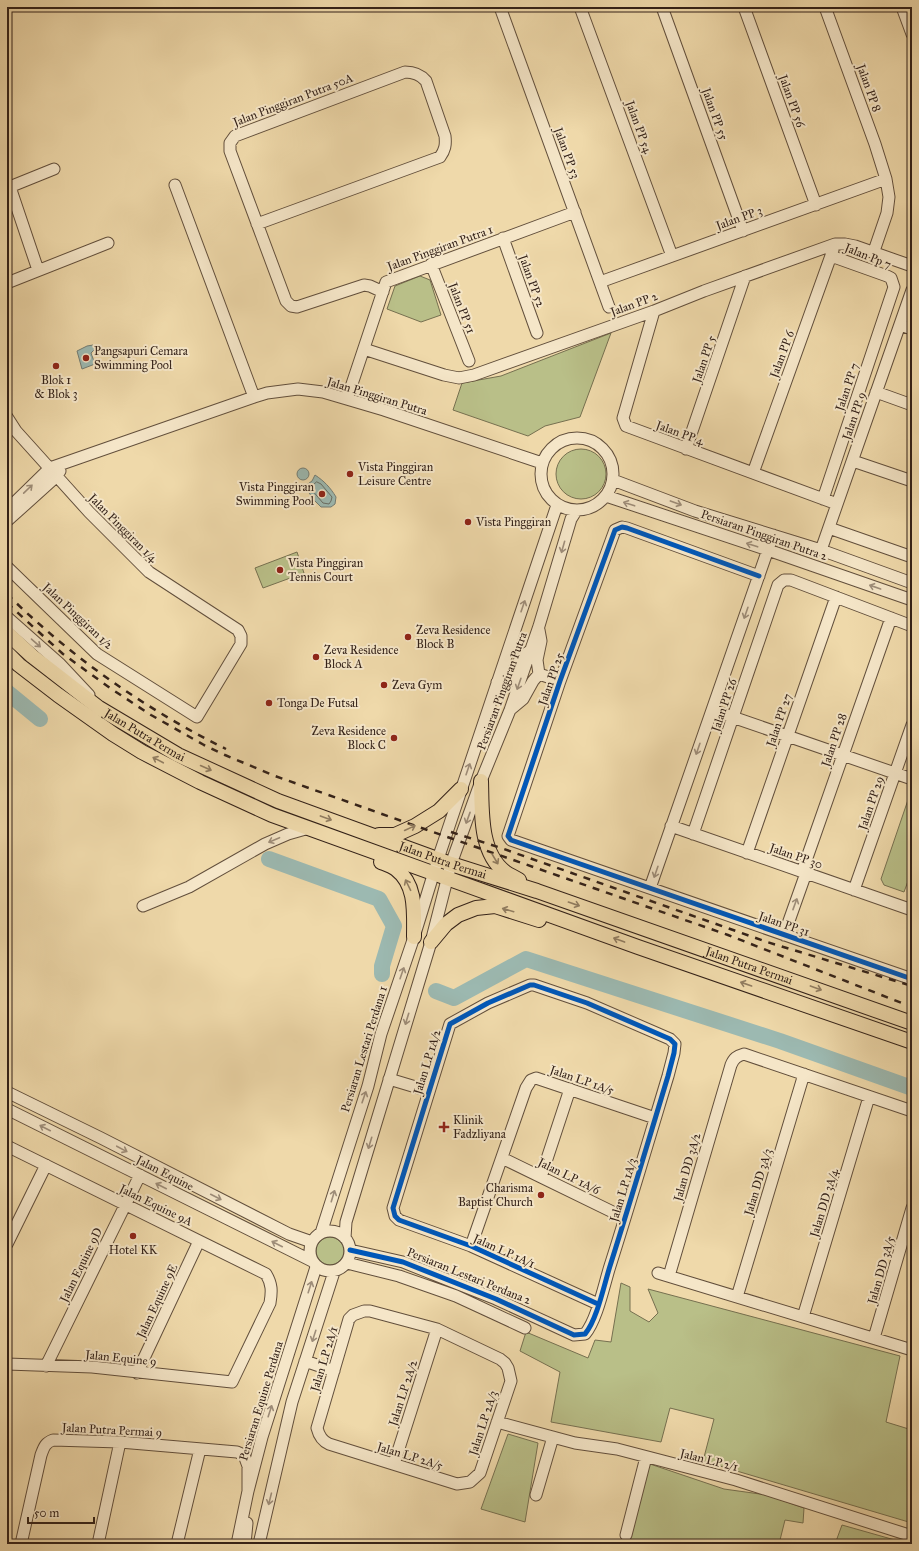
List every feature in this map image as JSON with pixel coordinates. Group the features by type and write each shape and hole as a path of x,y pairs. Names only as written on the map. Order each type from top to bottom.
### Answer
{"main road":[{"name":"Jalan Putra Permai","path":"7,633 32,656 99,708 178,755 278,801 451,864 537,891 912,1023"},
{"name":"Jalan Putra Permai","path":"7,653 19,665 58,695 113,734 142,752 230,796 272,815 447,879 491,893 600,933 912,1042"},
{"path":"481,781 483,827 495,861 504,872 537,891"},
{"path":"372,834 395,835 415,826 439,811 461,789"},
{"path":"334,837 346,847 395,868 403,876 414,902 414,937"},
{"path":"431,942 446,924 458,915 476,908 495,906 552,923 600,933"},
{"path":"783,997 823,1018 908,1049 912,1052"}],"street":[{"name":"Jalan PP 53","path":"500,7 609,307"},
{"name":"Jalan PP 54","path":"580,7 672,256"},
{"name":"Jalan PP 55","path":"662,7 743,231"},
{"name":"Jalan PP 56","path":"744,7 816,204"},
{"name":"Jalan PP 8","path":"825,7 875,144 886,179 889,197 887,213 874,252"},
{"path":"902,7 912,34"},
{"name":"Jalan Pinggiran Putra 50A","path":"258,224 440,157 446,144 445,136 426,81 417,74 405,72 235,136 230,142 230,151 286,301 291,306 297,307 364,285 383,292"},
{"path":"38,270 8,187 54,169"},
{"name":"Jalan PP 3","path":"600,282 886,179"},
{"path":"176,185 254,397"},
{"name":"Jalan Pinggiran Putra 1","path":"347,399 386,282 388,280 574,212"},
{"name":"Jalan PP 52","path":"503,238 537,333"},
{"path":"7,282 108,243"},
{"name":"Jalan PP 2","path":"364,349 444,375 459,378 474,375 654,311 745,276 835,244 845,244 874,252 912,266"},
{"name":"Jalan PP 6","path":"753,473 835,244"},
{"name":"Jalan Pp 7","path":"831,256 880,273 891,278 893,282"},
{"name":"Jalan PP 51","path":"431,264 469,361"},
{"name":"Jalan PP 5","path":"686,449 745,276"},
{"name":"Jalan PP 7","path":"823,499 893,291 893,282"},
{"name":"Jalan PP 9","path":"821,550 912,290"},
{"name":"Jalan PP 4","path":"654,311 623,418 626,426 837,504"},
{"path":"900,325 912,329"},
{"name":"Jalan Pinggiran Putra","path":"7,510 66,463 254,397 267,393 298,389 323,392 390,412 542,463"},
{"path":"876,392 912,405"},
{"name":"Jalan Pinggiran 1/4","path":"7,417 16,431 89,512 149,572 238,630 241,636 241,644 197,717"},
{"path":"579,437 591,440 601,447 609,456 613,468 613,480 606,496 598,504 588,509 576,511 566,509 556,505 544,491 540,472 542,463 547,452 556,444 567,438 579,437"},
{"path":"853,461 912,480"},
{"name":"Jalan Pinggiran Putra","path":"7,521 53,472"},
{"name":"Persiaran Pinggiran Putra 2","path":"613,480 695,511 821,550 912,583"},
{"name":"Persiaran Pinggiran Putra 2","path":"606,496 912,600"},
{"name":"Persiaran Pinggiran Putra","path":"433,874 556,505"},
{"name":"Persiaran Pinggiran Putra","path":"447,879 481,781 510,710 539,626 571,519 576,511"},
{"name":"Jalan PP 25","path":"650,888 511,840 508,836 560,681 612,535 618,528 627,528 759,576"},
{"path":"829,528 912,557"},
{"path":"650,888 773,535"},
{"name":"Jalan Pinggiran 1/2","path":"7,567 97,654 197,717"},
{"name":"Jalan PP 26","path":"693,834 778,584 784,580 792,580 836,597"},
{"path":"836,597 912,626"},
{"name":"Jalan PP 27","path":"747,853 836,597"},
{"path":"7,617 65,669 87,691 99,708"},
{"name":"Jalan PP 28","path":"784,935 843,755 891,618"},
{"path":"510,710 523,698 539,674 537,660 541,641 539,626"},
{"path":"497,682 507,683 517,664 530,650"},
{"path":"539,674 560,681"},
{"path":"712,710 912,779"},
{"name":"Jalan PP 29","path":"854,890 912,725"},
{"name":"Jalan PP 30","path":"672,826 912,910"},
{"path":"143,906 189,887 265,844 288,834 309,828"},
{"name":"Persiaran Lestari Perdana 1","path":"321,1233 368,1086 381,1034 414,937 433,874"},
{"path":"345,1238 346,1222 431,942 447,879"},
{"name":"Jalan PP 31","path":"650,888 912,979"},
{"name":"Jalan LP 1A/2","path":"399,1220 395,1216 394,1208 450,1024 488,1003 530,985 534,985 587,1003 670,1039"},
{"name":"Jalan LP 1A/3","path":"574,1335 585,1334 589,1329 598,1304 675,1049 675,1044 670,1039"},
{"name":"Jalan DD 3A/2","path":"669,1276 733,1060 744,1054 804,1074"},
{"path":"804,1074 912,1111"},
{"name":"Jalan DD 3A/3","path":"737,1297 804,1074"},
{"name":"Jalan LP 1A/5","path":"471,1246 526,1088 531,1080 536,1078 655,1118"},
{"path":"389,1079 429,1091"},
{"path":"541,1177 570,1089"},
{"name":"Jalan Equine","path":"7,1092 289,1234 312,1242"},
{"name":"Jalan DD 3A/4","path":"803,1316 869,1097"},
{"name":"Jalan Equine","path":"7,1109 314,1264"},
{"name":"Jalan Equine 9A","path":"7,1146 266,1274 272,1283 270,1303 232,1382"},
{"name":"Jalan LP 1A/6","path":"502,1158 625,1218"},
{"path":"7,1244 46,1165"},
{"name":"Jalan Equine 9D","path":"46,1366 140,1175"},
{"name":"Jalan DD 3A/5","path":"874,1338 912,1208"},
{"name":"Jalan LP 1A/1","path":"399,1220 471,1246 598,1304"},
{"path":"334,1231 345,1238 349,1243 350,1257 347,1263 342,1268 334,1272 325,1272 314,1264 310,1249 312,1242 321,1233 334,1231"},
{"name":"Jalan Equine 9E","path":"138,1373 199,1241"},
{"name":"Persiaran Lestari Perdana 2","path":"350,1250 403,1262 496,1299 574,1335"},
{"name":"Persiaran Lestari Perdana 2","path":"347,1263 399,1276 456,1296 525,1328"},
{"name":"Persiaran Equine Perdana","path":"237,1544 262,1437 314,1264"},
{"path":"259,1544 292,1402 334,1272"},
{"path":"658,1273 912,1350"},
{"name":"Jalan LP 2A/1","path":"329,1444 320,1438 317,1428 350,1320 353,1315 359,1312 370,1311 437,1330 500,1359 508,1368 511,1381"},
{"name":"Jalan LP 2A/2","path":"394,1464 437,1330"},
{"path":"306,1361 334,1371"},
{"name":"Jalan Equine 9","path":"7,1364 92,1367 232,1382"},
{"name":"Jalan LP 2A/3","path":"480,1473 511,1381"},
{"name":"Jalan LP 2/1","path":"497,1422 575,1442 617,1449 736,1480 912,1536"},
{"path":"237,1452 253,1446 262,1437"},
{"path":"536,1495 553,1437"},
{"name":"Jalan Putra Permai 9","path":"22,1544 41,1455 44,1446 54,1440 120,1442 237,1452"},
{"path":"98,1544 120,1442"},
{"name":"Jalan LP 2A/5","path":"329,1444 457,1484 470,1482 480,1473"},
{"path":"177,1544 200,1449"},
{"path":"237,1452 244,1455 248,1466 247,1530 245,1544"},
{"path":"626,1535 646,1457"}],"green space":[{"path":"420,276 430,280 441,315 421,322 387,309 395,286"},
{"path":"611,333 580,417 545,426 528,436 453,410 462,383 501,376"},
{"path":"576,449 586,449 599,456 606,469 606,479 599,492 586,499 576,499 567,495 560,488 556,479 556,469 560,460 567,453"},
{"name":"Vista Pinggiran Tennis Court","path":"297,552 304,573 263,588 255,568"},
{"path":"912,793 912,873 904,892 884,885 881,879 910,794"},
{"path":"330,1237 340,1241 344,1251 340,1261 330,1265 320,1261 316,1251 320,1241"},
{"path":"621,1283 630,1287 630,1311 649,1322 658,1313 648,1289 900,1356 886,1422 912,1430 912,1523 703,1461 714,1419 670,1408 661,1442 551,1422 560,1372 520,1351 526,1332 588,1358 595,1340 611,1342"},
{"path":"508,1434 538,1443 525,1522 481,1509"},
{"path":"650,1464 724,1489 767,1495 804,1508 803,1523 785,1520 779,1544 624,1544"},
{"path":"842,1525 909,1544 835,1544"}],"water":[{"name":"Pangsapuri Cemara Swimming Pool","path":"93,345 95,349 91,353 95,364 82,369 77,351"},
{"name":"Vista Pinggiran Swimming Pool","path":"305,468 308,469 308,479 301,480 298,479 297,472 298,469"},
{"name":"Vista Pinggiran Swimming Pool","path":"315,475 327,484 336,497 335,504 331,507 321,507 313,499 305,486 312,481"}],"waterway":[{"path":"7,692 40,719"},
{"path":"269,859 379,899 394,926 382,966 382,974"},
{"path":"436,991 454,998 526,959 780,1041 912,1088"}],"railway":[{"path":"7,594 57,639 110,680 167,717 226,749"},
{"path":"7,603 63,654 110,688 151,715 225,755 275,776 728,935 912,1007"},
{"path":"451,832 501,848 767,942 912,986"}],"cycle path":[{"path":"759,576 627,528 622,527 615,530 560,681 508,836 511,840 912,979"},
{"path":"350,1250 403,1262 496,1299 574,1335 585,1334 593,1320 600,1302 668,1076 675,1044 670,1039 587,1003 534,985 530,985 488,1003 450,1024 393,1208 395,1216 399,1220 471,1246 598,1304"}],"place":[{"name":"Pangsapuri Cemara Swimming Pool","path":"86,358"},
{"name":"Blok 1 & Blok 3","path":"56,366"},
{"name":"Vista Pinggiran Leisure Centre","path":"350,474"},
{"name":"Vista Pinggiran Swimming Pool","path":"322,494"},
{"name":"Vista Pinggiran","path":"468,522"},
{"name":"Vista Pinggiran Tennis Court","path":"280,570"},
{"name":"Zeva Residence Block B","path":"408,637"},
{"name":"Zeva Residence Block A","path":"316,657"},
{"name":"Zeva Gym","path":"384,685"},
{"name":"Tonga De Futsal","path":"269,703"},
{"name":"Zeva Residence Block C","path":"394,738"},
{"name":"Klinik Fadzliyana","path":"444,1127"},
{"name":"Charisma Baptist Church","path":"541,1195"},
{"name":"Hotel KK","path":"133,1236"}]}
